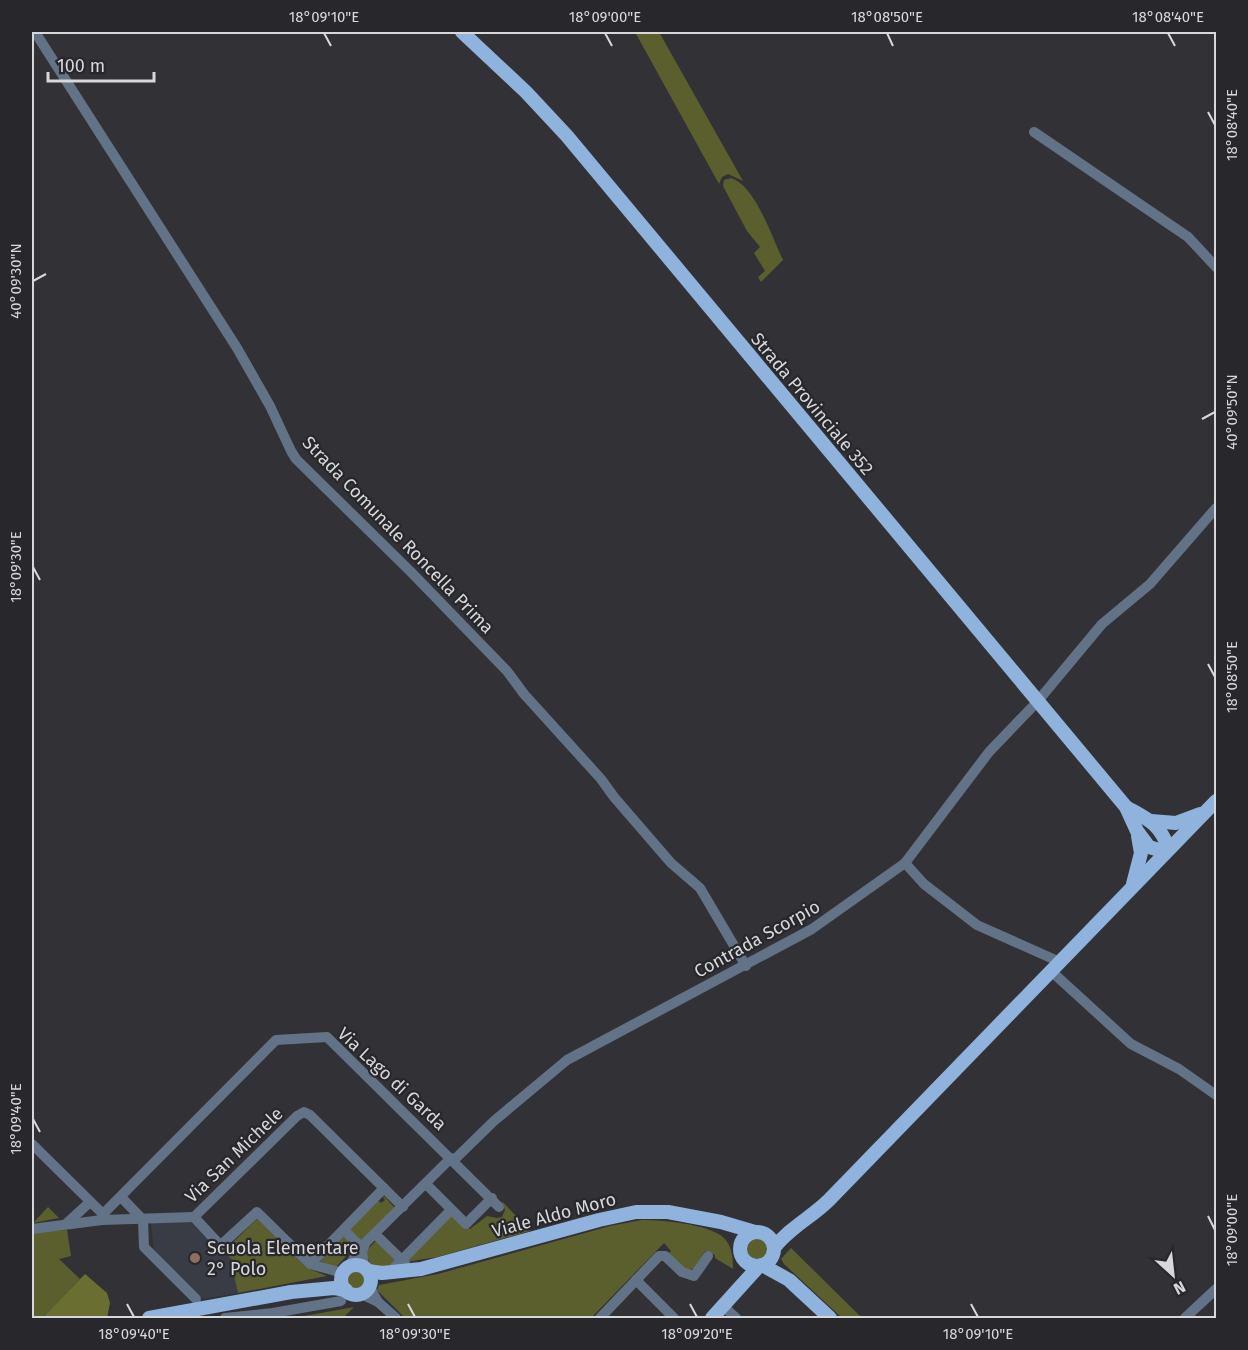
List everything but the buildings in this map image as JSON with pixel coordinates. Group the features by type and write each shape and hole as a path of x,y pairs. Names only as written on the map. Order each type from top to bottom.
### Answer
{"main road":[{"name":"Strada Provinciale 352","path":"462,32 567,136 1126,807 1137,831 1149,847 1168,851 1163,832 1151,821 1126,807"},
{"path":"712,1318 761,1266 770,1261 774,1251 791,1230 815,1214 829,1200 1216,801"},
{"name":"Strada Provinciale 352","path":"1151,821 1176,823 1205,813"},
{"name":"Strada Provinciale 352","path":"1133,887 1141,853 1137,831"},
{"path":"723,1306 735,1287 740,1252 746,1236 780,1227 829,1200"},
{"name":"Viale Aldo Moro","path":"291,1292 334,1288 343,1295 353,1294 367,1280 415,1270 622,1214 655,1211 699,1217 758,1232 770,1238 789,1280"},
{"name":"Viale Aldo Moro","path":"699,1217 723,1229 746,1262 761,1266 789,1280 830,1318"},
{"name":"Viale Aldo Moro","path":"149,1318 324,1284 357,1265 367,1280"},
{"path":"343,1295 341,1282 344,1272"}],"street":[{"name":"Strada Comunale Roncella Prima","path":"35,32 237,348 270,406 296,459 502,665 671,863 700,888 746,966"},
{"path":"1034,132 1188,237 1216,267"},
{"name":"Contrada Scorpio","path":"344,1272 375,1234 426,1184 494,1121 567,1060 746,966 833,916 905,863 988,752 1037,702 1102,624 1149,584 1216,508"},
{"path":"905,863 924,884 977,925 1055,967 1131,1044 1179,1069 1216,1095"},
{"name":"Via Lago di Garda","path":"102,1217 276,1040 327,1037 496,1203 466,1224 451,1210"},
{"name":"Via San Michele","path":"194,1217 297,1116 304,1112 310,1115 403,1207"},
{"path":"32,1144 102,1217"},
{"path":"390,1275 451,1210 426,1184"},
{"path":"310,1264 384,1188"},
{"path":"121,1197 143,1220 144,1247 195,1299"},
{"path":"67,1223 90,1202"},
{"path":"32,1229 102,1217 143,1220 194,1217 218,1243 222,1244 257,1212 310,1264 344,1272"},
{"path":"344,1230 363,1247 367,1280 378,1302 395,1318"},
{"path":"375,1234 415,1270"},
{"path":"600,1318 659,1256 665,1257 682,1272 694,1276 708,1256"},
{"path":"636,1280 674,1318"},
{"path":"1185,1318 1216,1289"},
{"path":"225,1318 273,1313 343,1295"},
{"path":"723,1306 736,1318"}],"shaded area":[{"name":"Scuola Elementare 2° Polo","path":"191,1221 236,1263 232,1267 238,1293 203,1299 154,1252 151,1223"}],"green space":[{"path":"635,32 659,32 743,181 728,174 722,177 719,184"},
{"path":"731,178 740,183 756,202 783,260 761,282 758,277 765,271 754,253 760,247 747,231 723,186 724,180"},
{"path":"382,1196 394,1209 360,1243 346,1229 376,1198 381,1203 385,1200"},
{"path":"502,1201 530,1231 437,1257 406,1262 451,1212 470,1229 487,1216 502,1217 505,1210"},
{"path":"48,1207 59,1218 33,1223"},
{"path":"257,1219 307,1268 327,1276 238,1293 232,1267 236,1263 218,1247 229,1246"},
{"path":"642,1220 697,1226 717,1233 729,1245 733,1269 715,1258 715,1255 705,1251 694,1268 688,1271 668,1254 671,1251 664,1243 591,1318 405,1318 377,1290 379,1285 438,1274 610,1226"},
{"path":"67,1230 71,1256 59,1259 80,1279 45,1315 48,1318 32,1318 32,1232"},
{"path":"343,1232 356,1246 336,1267 316,1260"},
{"path":"757,1238 765,1241 768,1249 765,1257 757,1260 749,1257 746,1249 749,1241"},
{"path":"378,1239 400,1260 395,1264 376,1268 371,1265 366,1255 368,1249"},
{"path":"791,1248 862,1318 842,1318 784,1264 781,1259"},
{"path":"356,1271 362,1274 365,1280 362,1286 356,1289 350,1286 347,1280 350,1274"},
{"path":"85,1274 107,1293 110,1303 107,1318 48,1318 45,1315"},
{"path":"354,1307 343,1318 293,1318"}],"place":[{"name":"Scuola Elementare 2° Polo","path":"195,1258"}]}
